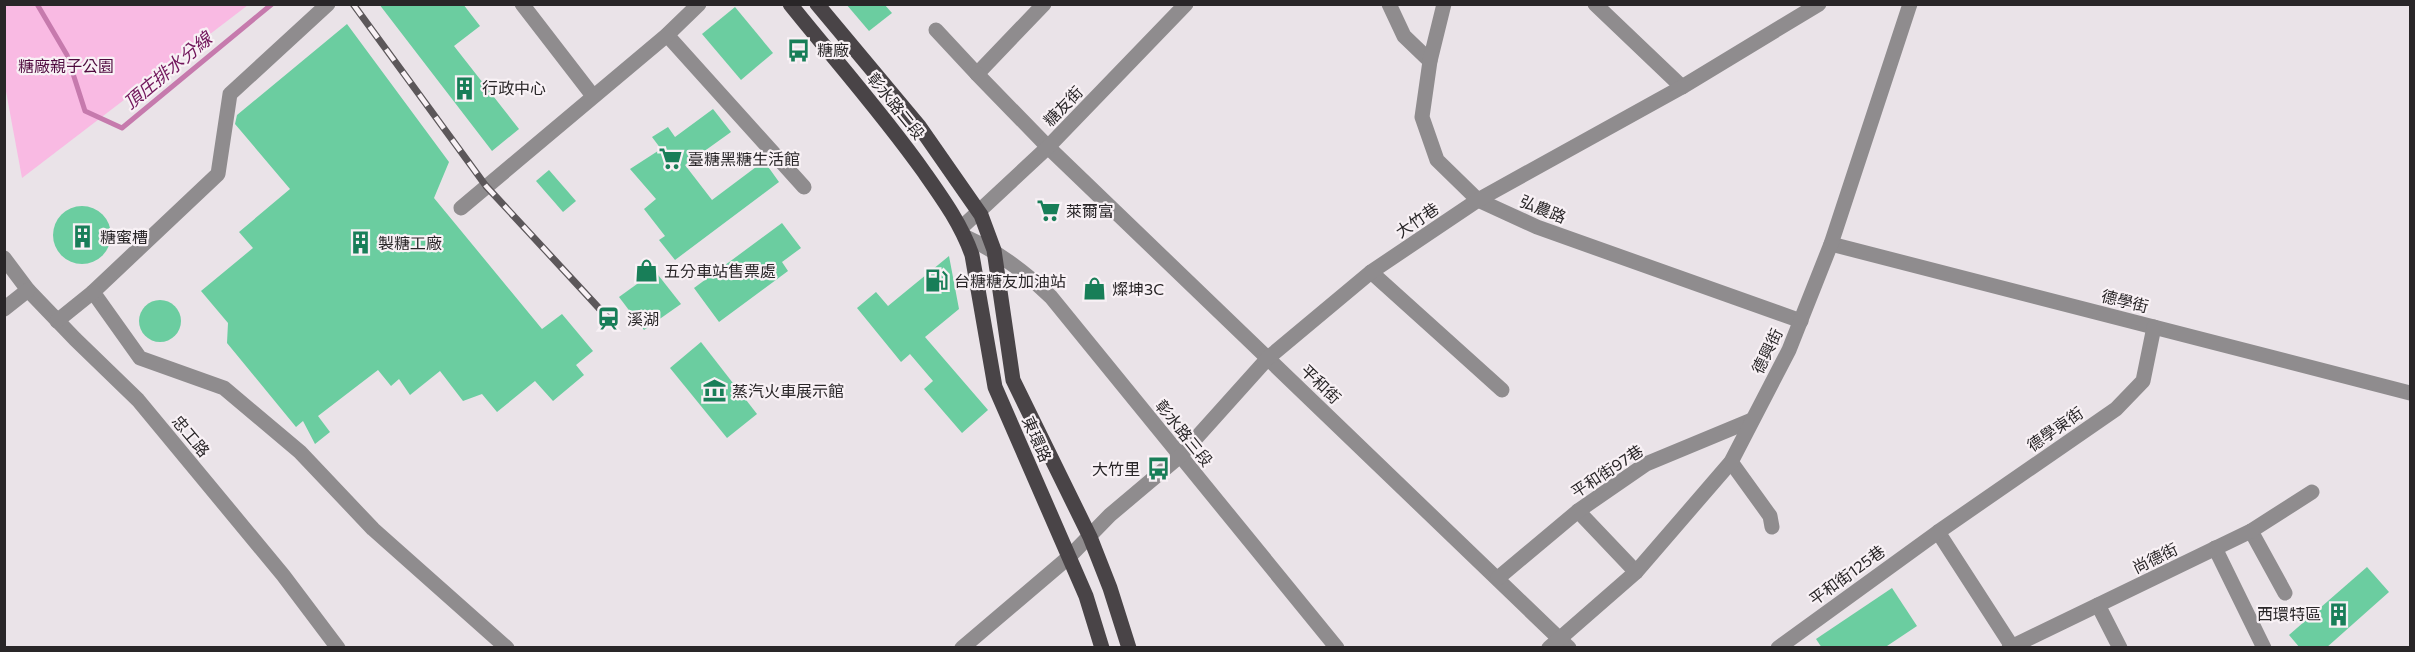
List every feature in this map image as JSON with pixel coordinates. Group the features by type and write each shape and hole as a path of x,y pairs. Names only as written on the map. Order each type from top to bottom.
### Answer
{"main road":[{"name":"彰水路二段","path":"790,4 905,145 964,232"},
{"name":"彰水路二段","path":"817,4 919,126 978,212"},
{"path":"978,212 994,250"},
{"name":"東環路","path":"964,232 972,255 995,387 1086,596 1102,648"},
{"name":"東環路","path":"994,250 1013,380 1090,537 1110,588 1129,648"}],"street":[{"path":"57,321 93,292 218,174 230,94 328,4"},
{"path":"522,4 593,96"},
{"path":"461,208 667,35 699,4"},
{"path":"977,74 1044,4"},
{"name":"糖友街","path":"964,232 978,212 1048,147 1186,4"},
{"path":"1389,4 1404,36 1430,61"},
{"name":"弘農路","path":"1444,4 1430,61 1422,117 1437,160 1478,200 1537,227 1801,321"},
{"path":"1595,4 1682,87"},
{"name":"大竹巷","path":"962,648 1069,557 1110,515 1180,456 1268,358 1371,272 1478,200 1682,87 1819,4"},
{"name":"德興街","path":"1560,645 1636,572 1731,462 1789,350 1801,321 1831,244 1910,4"},
{"name":"平和街","path":"936,30 1048,147 1498,578 1560,645"},
{"path":"667,35 804,187"},
{"name":"彰水路三段","path":"964,232 1027,273 1051,297 1337,648"},
{"name":"德學街","path":"1831,244 2410,393"},
{"name":"忠工路","path":"4,258 28,290 57,321 138,400 283,575 338,648"},
{"path":"1371,272 1502,390"},
{"path":"4,309 28,290"},
{"path":"93,292 140,358 224,388 300,452 373,529 507,648"},
{"name":"德學東街","path":"1938,532 2116,409 2143,381 2154,327"},
{"name":"平和街97巷","path":"1498,578 1578,511 1646,464 1752,420"},
{"path":"1731,462 1770,516 1772,527"},
{"name":"尚德街","path":"2012,647 2251,531 2312,492"},
{"path":"1578,511 1636,572"},
{"path":"2251,531 2285,593"},
{"path":"1938,532 2012,647"},
{"name":"平和街125巷","path":"1778,648 1938,532"},
{"path":"2215,548 2264,648"},
{"path":"2098,605 2120,648"}],"green space":[{"name":"糖廠親子公園","path":"4,5 248,5 22,178 5,86"}],"building":[{"name":"行政中心","path":"379,4 463,4 480,26 454,46 519,129 492,151"},
{"path":"846,4 884,4 892,13 869,31"},
{"path":"735,7 773,53 741,80 702,34"},
{"name":"製糖工廠","path":"347,24 449,162 434,198 542,329 562,314 593,351 576,365 584,375 553,401 535,381 497,412 482,394 463,401 440,371 410,395 399,379 391,386 378,370 318,416 330,432 315,444 303,421 296,427 227,343 228,323 201,291 253,248 239,232 290,189 235,124 237,115"},
{"path":"713,109 731,132 685,165 712,200 764,161 779,182 675,260 659,240 665,236 644,209 656,199 630,169 661,149 652,137 668,127 675,137"},
{"path":"549,170 576,201 563,212 536,181"},
{"name":"糖蜜槽","path":"76,206 88,206 103,214 111,229 111,241 103,256 88,264 76,264 61,256 53,241 53,229 61,214"},
{"path":"782,223 801,248 782,262 788,271 719,322 694,288"},
{"path":"949,256 959,309 925,337 988,410 962,433 924,389 933,381 910,354 901,362 857,308 876,292 888,306"},
{"path":"655,271 681,304 644,330 619,297"},
{"path":"160,300 175,306 181,321 175,336 160,342 145,336 139,321 145,306"},
{"name":"蒸汽火車展示館","path":"701,342 757,414 727,438 670,368"},
{"name":"西環特區","path":"2367,567 2389,592 2326,648 2300,648 2289,635"},
{"path":"1892,588 1917,626 1884,648 1822,648 1816,639"}],"waterway":[{"name":"頂庄排水分線","path":"37,4 67,55 85,111 122,128 272,4"}],"railway":[{"path":"353,4 486,186 609,319"}],"place":[{"name":"糖廠","path":"799,50"},
{"name":"行政中心","path":"464,88"},
{"name":"臺糖黑糖生活館","path":"670,159"},
{"name":"萊爾富","path":"1048,211"},
{"name":"糖蜜槽","path":"82,237"},
{"name":"製糖工廠","path":"360,243"},
{"name":"五分車站售票處","path":"646,271"},
{"name":"台糖糖友加油站","path":"936,281"},
{"name":"燦坤3C","path":"1094,289"},
{"name":"溪湖","path":"609,319"},
{"name":"蒸汽火車展示館","path":"714,391"},
{"name":"大竹里","path":"1158,469"},
{"name":"西環特區","path":"2339,614"}]}
